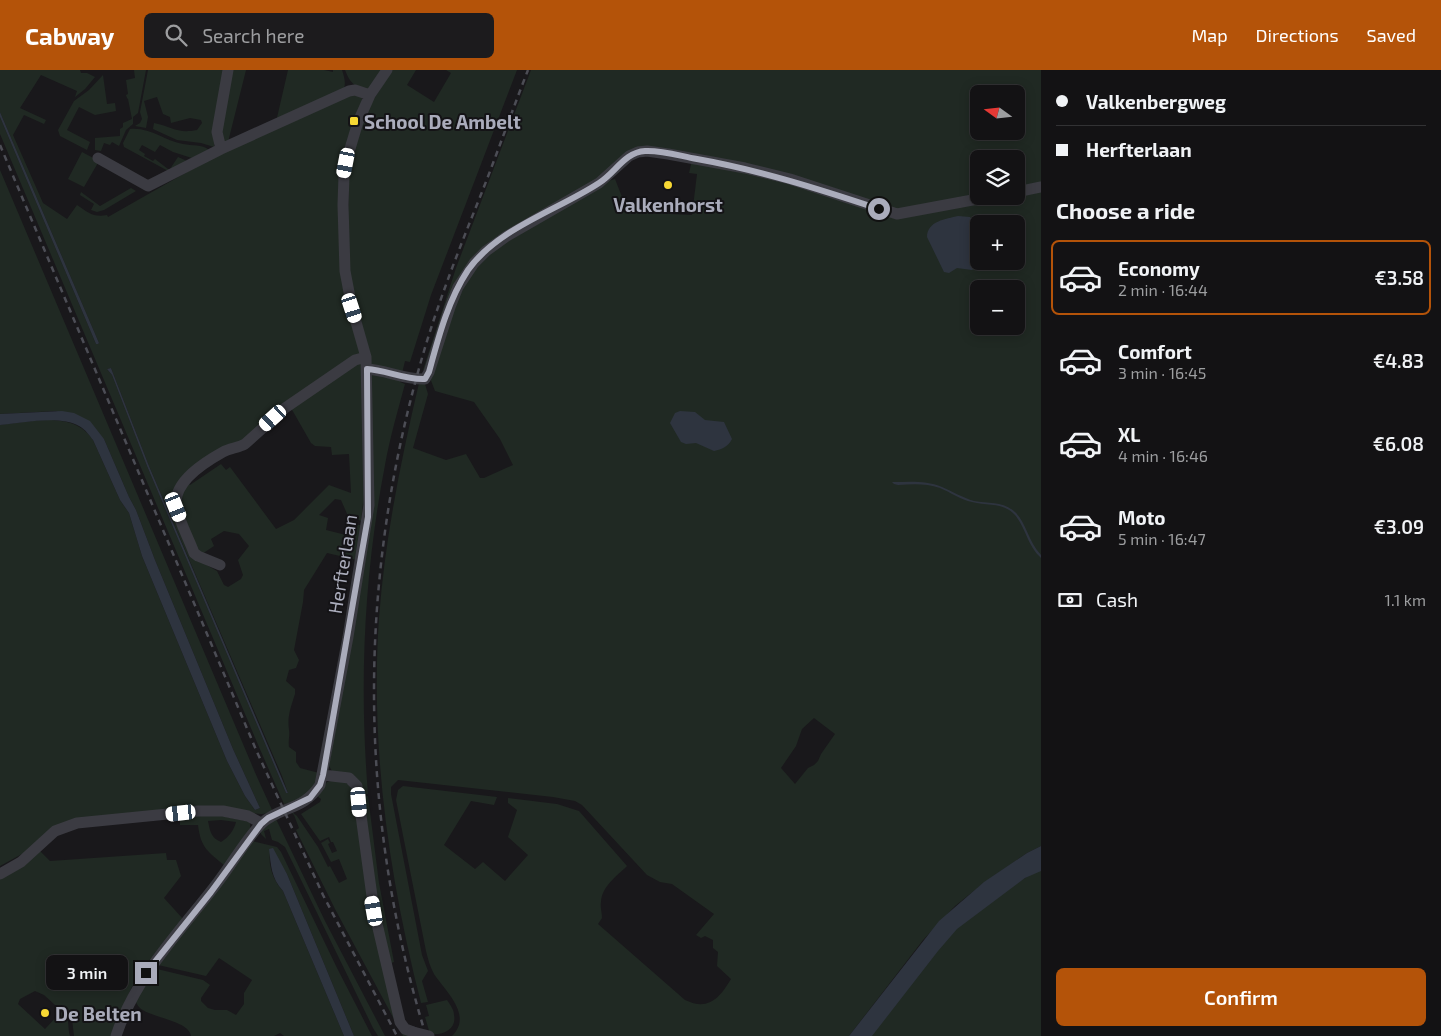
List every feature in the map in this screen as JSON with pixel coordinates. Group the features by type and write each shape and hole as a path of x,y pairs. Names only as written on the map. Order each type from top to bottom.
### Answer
{"street":[{"path":"221,149 217,132 228,70"},
{"name":"Herfterlaan","path":"116,1036 127,1006 146,973 211,892 261,824 268,818 310,798 320,785 323,775 368,517 367,369 366,357 352,308 345,271 342,205 344,174 358,122 370,95 387,70"},
{"path":"98,158 148,186 221,149 349,91 356,90 370,95"},
{"path":"367,369 425,379 458,287 474,263 501,240 599,183 629,156 638,152 647,151 668,154 752,170 897,214 970,200"},
{"path":"1025,190 1041,187"},
{"path":"220,566 194,553 176,507 177,492 182,484 193,473 224,452 245,444 285,408 355,360 366,357"},
{"path":"323,775 349,778 357,786 369,884 382,950 400,1022 405,1029 429,1036"},
{"path":"0,874 21,862 55,831 77,823 198,811 223,811 248,816 261,824"}],"shaded area":[{"path":"0,70 80,70 81,73 87,73 95,77 75,97 77,91 41,75 20,108 46,120 44,124 24,115 13,135 43,203 67,219 77,205 91,214 98,216 107,215 108,217 217,155 348,96 362,97 362,103 350,134 339,183 342,276 360,354 293,398 238,445 219,451 189,473 179,483 173,504 175,515 192,555 217,571 224,585 228,587 241,579 243,575 238,560 249,546 239,534 224,531 211,539 214,546 202,554 197,551 182,516 180,498 182,490 188,483 190,485 221,464 226,470 230,467 276,529 294,520 329,485 351,493 349,454 332,455 331,447 315,446 311,443 291,408 362,361 365,396 366,476 361,521 348,516 341,500 335,499 319,515 328,518 326,530 346,535 350,523 364,526 357,560 327,553 304,590 294,650 299,660 296,668 289,670 286,681 295,689 289,716 289,747 296,752 296,762 300,768 319,773 311,790 296,801 284,804 259,747 0,134 0,117 96,344 98,344 0,112","holes":["111,368 149,466 282,776 288,793 286,793 147,466 112,375 107,369"]},
{"path":"134,70 146,70 138,113 133,117 133,124 126,130 119,146 112,142 110,145 104,143 101,151 95,150 95,138 120,136 120,129 123,127 123,123 132,119 126,95 128,94 126,80 135,78"},
{"path":"148,70 224,70 214,147 201,143 177,140 153,129 154,123 180,131 190,131 197,130 202,123 201,120 190,118 171,123 170,117 163,114 157,97 144,101 148,117 146,128 135,126 142,119 140,112"},
{"path":"230,70 246,70 228,142 225,144 219,135"},
{"path":"288,70 324,70 333,72 333,70 342,70 345,81 344,89 276,122"},
{"path":"345,70 384,70 370,88 365,88 354,84"},
{"path":"392,70 416,70 407,85 434,102 451,73 446,70 517,70 431,295 410,362 405,361 402,373 376,367 370,363 347,271 349,168 367,110"},
{"path":"531,70 1041,70 1041,185 1025,188 1025,150 970,150 970,198 901,212 834,192 651,149 612,170 476,258 427,371 423,370 456,268"},
{"path":"103,75 107,104 115,103 116,111 95,115 79,107 67,130 90,142 87,150 60,136 58,130 74,101 89,90"},
{"path":"0,112 98,344 96,344 0,117"},
{"path":"130,129 144,130 176,142 200,146 209,150 195,159 173,152 160,145 155,152 142,145 139,150 145,154 144,156 153,161 155,159 168,169 170,169 178,157 187,161 170,172 124,147 123,143"},
{"path":"82,152 99,161 84,187 68,179"},
{"path":"692,160 791,182 906,216 970,203 970,205 1025,205 1025,193 1041,188 1041,846 1027,853 985,882 955,906 923,940 849,1036 452,1036 458,1028 459,1012 451,996 434,974 426,951 396,800 398,790 403,786 497,797 494,805 471,801 444,845 475,869 483,862 505,881 528,855 508,837 517,810 508,803 508,798 557,804 579,811 627,866 604,891 601,904 602,918 598,924 685,1000 700,1004 712,1001 722,992 731,979 717,966 718,952 713,948 713,940 705,936 701,938 696,935 714,914 672,884 660,882 647,875 582,805 575,801 553,797 398,780 391,787 391,794 422,955 428,971 422,981 428,1002 421,1003 391,860 380,764 377,715 379,618 385,558 400,470 419,383 425,384 428,394 413,448 446,460 466,454 480,478 513,465 500,439 474,402 435,391 430,378 459,292 484,256 608,181 615,179 626,212 692,215 697,174 689,173","holes":["814,718 835,734 818,761 808,768 795,784 781,768 796,746 802,729"]},
{"path":"0,170 273,812 260,814 240,810 86,819 0,866 0,425 51,420 63,421 85,431 93,440 120,500 129,513 142,556 227,761 245,796 255,810 260,808 233,749 136,510 104,439 56,411 0,414"},
{"path":"131,188 136,191 104,210 97,212 91,210 94,204 80,195 81,192 100,206"},
{"path":"958,216 970,217 970,270 957,268 949,273 944,272 927,237 930,227 943,220"},
{"path":"111,368 149,466 288,793 286,793 147,466 112,375 107,369"},
{"path":"372,373 401,378 400,382 405,384 387,455 372,547 365,629 364,670 365,752 368,794 361,794 332,771 329,766 357,599"},
{"path":"62,411 74,413 90,421 104,439 136,510 233,749 260,808 255,810 245,796 227,761 142,556 129,513 120,500 93,440 79,426 62,421 51,420 0,425 0,414"},
{"path":"680,411 695,412 705,420 724,422 732,439 729,444 714,451 696,443 686,444 681,442 670,423 675,413"},
{"path":"892,482 930,483 974,501 1001,504 1010,508 1019,516 1041,558 1033,548 1019,520 1005,508 968,501 935,486 919,484 898,485"},
{"path":"340,779 353,787 397,1019 415,1036 403,1036 335,909 296,830 299,828 291,812 297,816 318,847 339,883 347,879 339,859 331,862 321,843 328,839 332,853 337,851 333,842 331,842 329,837 320,841 301,814 320,802 321,799 317,796 327,782"},
{"path":"368,796 379,883 394,962 388,964 361,797"},
{"path":"208,813 250,822 250,829 225,866 203,845 198,825 180,825 180,815","holes":["208,821 236,822 231,833 221,842 213,836"]},
{"path":"276,819 325,921 385,1036 378,1036 373,1028 285,847 272,840 269,829 264,831 266,839 261,834 261,830"},
{"path":"252,841 277,847 281,852 372,1036 354,1036 287,874 274,852 270,853 272,874 283,891 344,1036 284,1036 280,1033 274,1036 191,1036 189,1031 183,1026 144,1011 139,1007 135,1000 157,969 203,980 210,985 201,998 201,1001 208,1008 227,1010 236,1015 244,1004 244,993 252,980 219,958 206,976 158,965"},
{"path":"1041,846 1041,871 1025,878 957,929 872,1036 849,1036 939,921 984,882 1027,853"},
{"path":"273,848 287,874 354,1036 344,1036 283,891 274,876 269,849"},
{"path":"38,849 50,861 166,853 167,860 176,860 181,876 164,898 184,920 142,970 126,999 111,1036 74,1036 72,1019 67,1009 55,1005 44,995 35,991 20,999 18,1004 45,1029 61,1012 67,1019 70,1036 0,1036 0,877"},
{"path":"1041,868 1041,1036 862,1036 963,917"},
{"path":"447,1000 453,1011 454,1020 451,1028 444,1033 430,1034 425,1017 429,1016 426,1005"}],"railway":[{"path":"426,1036 403,951 387,866 377,780 374,694 377,608 386,522 402,436 424,351 451,271 528,70"},
{"path":"0,145 257,752 323,895 397,1036"}],"place":[{"name":"School De Ambelt","path":"354,121"},
{"name":"Valkenhorst","path":"668,185"},
{"name":"De Belten","path":"45,1013"}],"route":[{"path":"146,973 211,892 261,824 268,818 310,798 320,785 368,517 367,369 425,379 458,287 464,276 486,250 520,228 599,183 629,156 638,152 647,151 668,154 745,168 790,180 879,209"}]}
